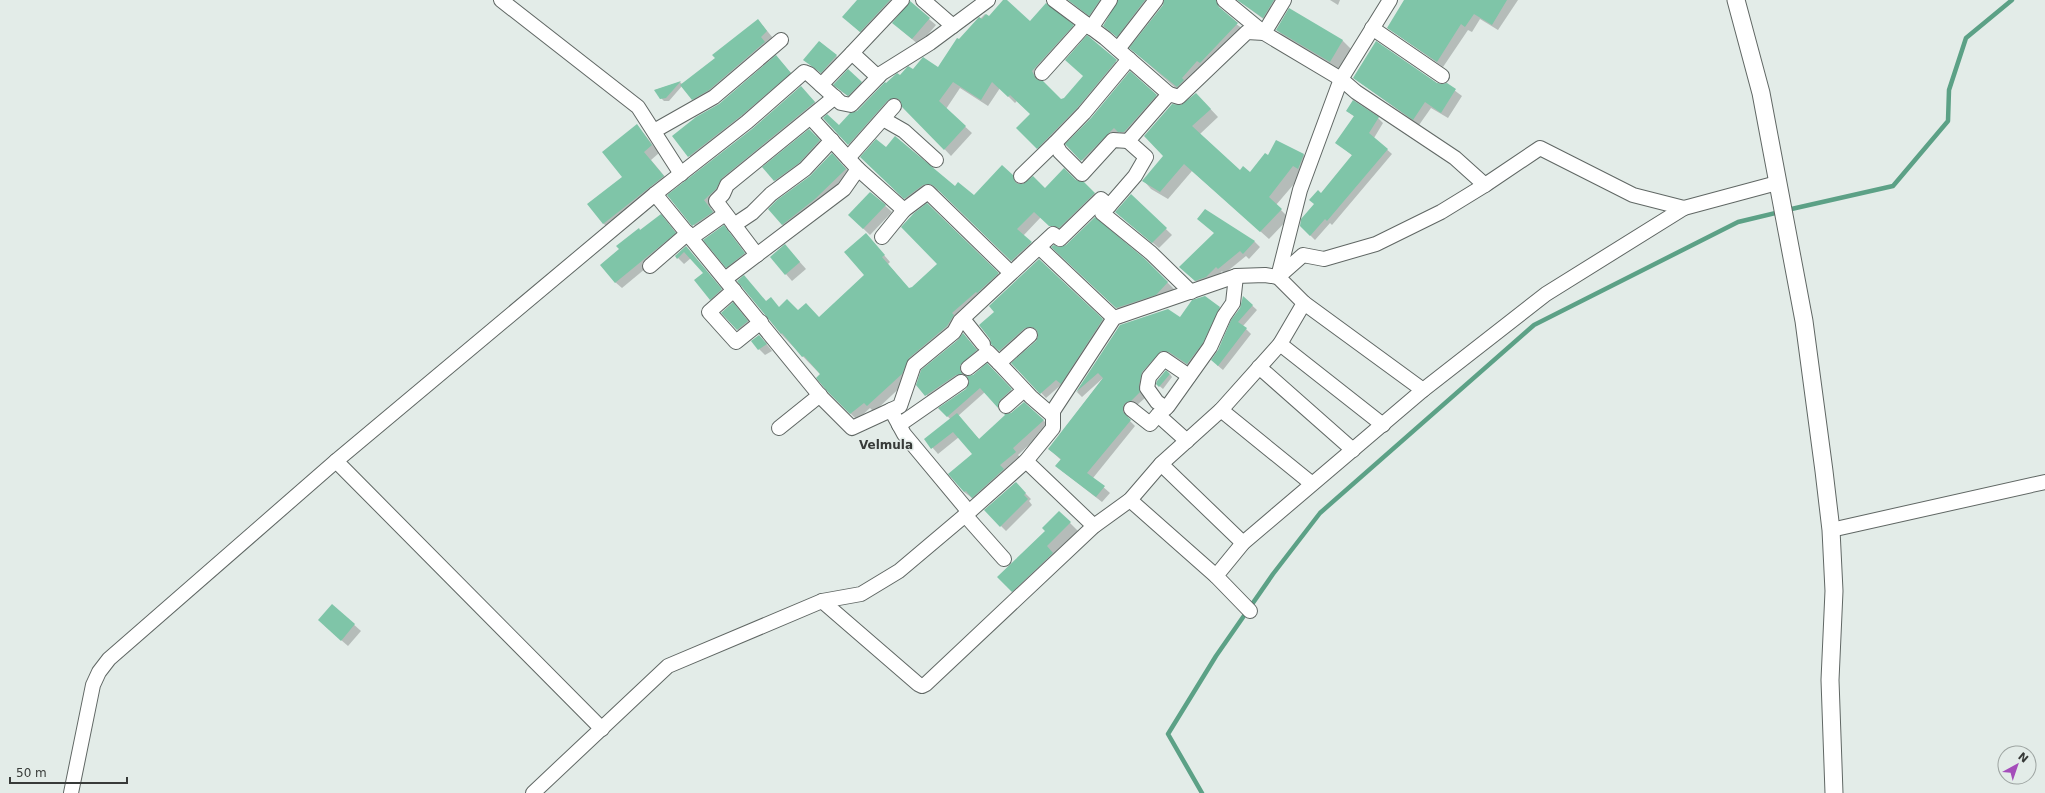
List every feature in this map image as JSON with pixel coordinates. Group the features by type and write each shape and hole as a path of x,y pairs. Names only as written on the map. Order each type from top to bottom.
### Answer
{"street":[{"path":"501,0 638,107 681,174"},
{"path":"821,85 902,0"},
{"path":"923,0 952,26"},
{"path":"71,793 93,685 99,672 109,659 336,461 655,194 748,122 804,72 809,74 835,98 845,105 851,105 878,77 988,0"},
{"path":"1054,0 1118,49 1169,94 1179,97 1248,32 1264,33"},
{"path":"1042,73 1089,26 1110,0"},
{"path":"1118,49 1156,0"},
{"path":"1224,0 1264,33 1341,79 1356,92 1455,158 1485,185"},
{"path":"1264,33 1284,0"},
{"path":"1278,278 1300,190 1341,79 1390,0"},
{"path":"1736,0 1761,93 1804,321 1824,471 1834,591 1830,680 1834,793"},
{"path":"1372,28 1442,76"},
{"path":"654,131 714,97 781,40"},
{"path":"852,54 878,77"},
{"path":"1021,176 1084,113 1129,59"},
{"path":"1128,141 1169,94"},
{"path":"756,255 716,201 723,194 727,185 835,98"},
{"path":"848,158 894,106"},
{"path":"812,118 858,169 904,210"},
{"path":"883,119 904,131 936,160"},
{"path":"650,266 690,235 730,219 752,213 771,194 805,169 832,140"},
{"path":"1055,143 1060,152 1082,174 1113,140 1128,141 1146,157 1135,176 1102,213 1150,253 1191,292"},
{"path":"1278,278 1303,254 1324,259 1376,244 1441,212 1485,185 1540,148 1632,195 1684,208"},
{"path":"725,279 844,189 858,169"},
{"path":"1216,576 1243,543 1311,483 1353,450 1423,390 1546,294 1684,208 1777,183"},
{"path":"882,237 904,210 928,192 1010,272"},
{"path":"655,194 820,395 852,428 900,406 914,365 954,332 962,319 1010,272 1052,234 1060,238 1101,199 1109,206"},
{"path":"1039,247 1114,318"},
{"path":"533,793 668,666 822,601 861,594 899,570 967,514 1026,461 1053,428 1053,411 1114,318 1236,276 1265,275 1278,278 1304,303 1423,390"},
{"path":"1131,409 1150,424 1162,411 1210,347 1224,316 1233,303 1236,276"},
{"path":"734,290 710,312 736,342 761,322"},
{"path":"822,601 918,684 922,686 926,684 1094,526 1130,500 1161,464 1221,410 1280,344 1304,303"},
{"path":"962,319 983,344"},
{"path":"999,363 1030,335"},
{"path":"1280,344 1383,425"},
{"path":"968,368 988,352 1024,390 1053,416"},
{"path":"1187,441 1162,411 1147,388 1149,378 1164,359 1189,376"},
{"path":"1259,367 1353,450"},
{"path":"899,425 961,382"},
{"path":"1006,406 1024,390"},
{"path":"778,428 820,395"},
{"path":"891,410 904,434 1004,559"},
{"path":"1221,410 1311,483"},
{"path":"336,461 602,729"},
{"path":"1026,461 1094,526"},
{"path":"1161,464 1243,543"},
{"path":"1830,530 2045,482"},
{"path":"1130,500 1216,576 1250,611"}],"building":[{"path":"857,0 890,0 860,32 842,17"},
{"path":"1003,0 1007,0 1030,21 1046,3 1074,25 1032,71 1036,79 1043,81 1061,99 1064,98 1083,76 1065,60 1087,35 1117,60 1078,107 1037,149 1016,128 1030,114 1010,95 1008,97 992,82 981,100 953,82 939,101 966,126 944,150 902,107 900,100 896,98 888,100 848,145 823,118 827,114 839,125 850,113 857,111 885,82 886,83 897,73 900,75 908,66 913,69 923,57 938,67 957,38 959,39 979,17 982,19 986,14 989,16"},
{"path":"1068,0 1100,0 1089,16"},
{"path":"1118,0 1145,0 1117,37 1103,26"},
{"path":"1164,0 1216,0 1219,7 1238,23 1200,63 1197,61 1182,78 1184,80 1177,87 1129,48 1163,5"},
{"path":"1237,0 1274,0 1263,18"},
{"path":"1404,0 1507,0 1492,25 1474,14 1465,27 1461,24 1437,62 1387,28"},
{"path":"910,1 930,18 912,39 892,23"},
{"path":"1289,8 1343,40 1330,62 1276,30"},
{"path":"758,19 767,31 761,37 765,42 709,90 692,100 680,85 715,58 712,55"},
{"path":"819,41 837,55 821,73 803,60"},
{"path":"1376,41 1437,83 1447,83 1456,89 1441,113 1425,102 1413,120 1353,78"},
{"path":"776,55 791,73 742,115 688,157 672,136 696,117 719,104"},
{"path":"848,69 862,82 848,96 833,85"},
{"path":"1130,71 1157,95 1124,132 1118,132 1114,128 1081,161 1065,144 1091,118"},
{"path":"681,81 666,98 660,99 654,90"},
{"path":"801,86 815,102 722,178 716,189 704,200 713,212 692,226 667,195 752,129"},
{"path":"1196,93 1211,109 1192,126 1240,170 1243,166 1250,172 1265,153 1268,155 1276,140 1304,154 1298,169 1293,166 1269,197 1282,209 1260,232 1184,164 1160,192 1142,181 1163,156 1144,136 1172,104 1181,105"},
{"path":"1353,100 1379,117 1369,133 1388,149 1327,221 1325,219 1310,236 1300,226 1301,219 1314,204 1309,200 1318,190 1321,193 1352,155 1335,143 1354,116 1346,111"},
{"path":"637,124 652,145 644,152 664,176 603,224 587,204 622,177 602,152"},
{"path":"809,129 820,140 799,163 774,181 762,167"},
{"path":"895,136 955,186 958,182 974,195 1002,165 1013,175 1015,182 1018,184 1023,184 1033,176 1045,188 1064,168 1076,180 1084,182 1095,193 1059,228 1049,226 1034,212 1017,229 1032,242 1011,261 934,186 930,184 923,185 904,199 860,157 876,139 886,147"},
{"path":"832,153 846,169 815,199 782,225 768,209 777,200 810,176"},
{"path":"870,192 886,205 863,229 848,215"},
{"path":"1131,194 1167,228 1152,243 1115,212"},
{"path":"927,203 999,273 952,313 954,315 947,326 909,358 902,374 867,406 864,403 850,414 816,378 820,374 804,356 802,357 782,333 781,334 737,281 744,275 766,301 771,297 779,307 787,299 798,310 806,303 819,317 864,275 844,252 866,233 885,255 882,257 909,288 912,287 937,264 901,227 914,213"},
{"path":"1205,209 1255,241 1243,254 1240,251 1218,269 1216,267 1206,277 1195,281 1179,267 1214,233 1197,219"},
{"path":"661,214 676,233 615,283 600,265 619,249 616,246 639,228 640,230"},
{"path":"1095,217 1145,259 1168,282 1156,295 1116,308 1051,247 1054,245 1059,247 1066,245"},
{"path":"724,225 745,253 726,268 703,240"},
{"path":"785,244 800,262 785,275 770,257"},
{"path":"686,246 722,289 710,300 694,280 703,273 684,252 677,259 675,256"},
{"path":"1039,259 1103,319 1061,384 1056,380 1040,394 1011,363 1036,341 1038,337 1037,330 1032,327 1025,328 999,351 991,344 990,339 979,325 994,312 989,306"},
{"path":"1205,296 1220,307 1203,343 1187,364 1169,352 1161,351 1142,372 1139,386 1140,392 1131,401 1125,403 1123,407 1123,412 1131,420 1087,473 1105,486 1096,497 1055,466 1061,459 1048,449 1103,378 1098,373 1076,392 1120,325 1168,309 1180,317 1192,300"},
{"path":"1243,296 1253,305 1238,322 1247,328 1218,366 1211,360 1218,350 1231,320 1240,308"},
{"path":"733,302 748,321 737,330 721,313"},
{"path":"963,333 977,350 960,365 962,374 956,375 925,396 916,385 921,370 959,339"},
{"path":"759,335 767,344 758,350 751,341"},
{"path":"987,363 1012,389 1000,400 998,408 980,388 947,417 938,408 966,389 969,382 967,376 973,375"},
{"path":"1166,370 1170,374 1159,387 1156,384 1157,381"},
{"path":"1024,402 1044,420 1013,448 1016,452 1000,465 1004,469 972,498 966,491 964,492 948,474 972,454 953,432 931,449 924,439 957,413 979,439 1005,415 1004,414 1011,413"},
{"path":"1016,482 1026,493 1024,495 1028,499 1000,527 984,510"},
{"path":"1059,511 1071,522 1047,546 1053,553 1012,592 997,577 1045,531 1042,528"},
{"path":"332,604 355,624 341,641 318,620"}],"waterway":[{"path":"1787,210 1893,186 1948,121 1949,90 1966,38 2012,0"},
{"path":"1202,793 1168,734 1216,656 1273,574 1320,513 1534,325 1738,222 1780,212"}],"district":[{"name":"Velmula","path":"886,445"}]}
